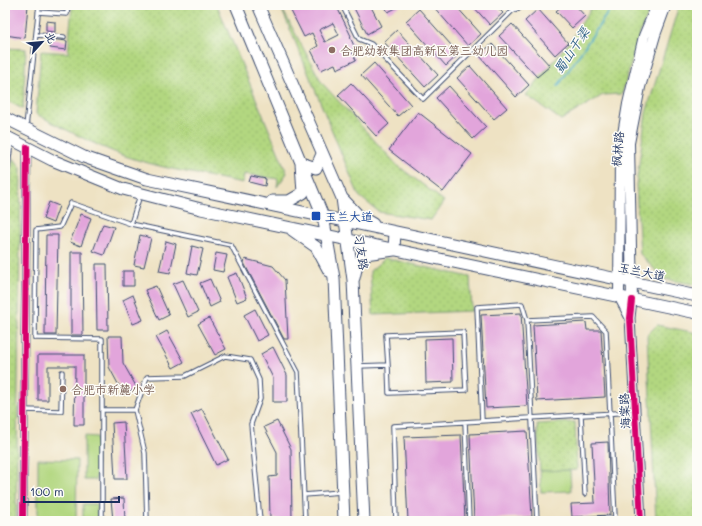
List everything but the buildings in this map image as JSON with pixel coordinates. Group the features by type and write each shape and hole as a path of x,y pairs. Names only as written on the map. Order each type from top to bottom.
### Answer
{"main road":[{"path":"236,5 323,216 334,278 344,521"},
{"name":"习友路","path":"258,5 342,198 353,280 364,521"},
{"name":"枫林路","path":"619,297 620,152 628,104 644,36 657,5"},
{"name":"枫林路","path":"632,300 629,143 640,87 655,35 666,5"},
{"name":"玉兰大道","path":"5,118 84,157 148,179 697,296"},
{"path":"8,137 52,160 123,189 140,194 267,223 697,313"},
{"path":"301,163 316,168 322,154"},
{"path":"255,202 289,201 303,194 301,163"},
{"path":"342,198 359,216 380,229"},
{"path":"267,223 271,206"},
{"path":"288,227 316,246 334,278"},
{"path":"394,250 395,232"},
{"path":"353,280 357,265 365,254 394,250"}],"street":[{"path":"23,521 27,147"},
{"name":"海棠路","path":"619,297 630,318"},
{"name":"海棠路","path":"632,300 630,318 641,521"}],"lane":[{"path":"26,128 39,5"},
{"path":"38,12 67,14 68,5"},
{"path":"342,5 360,39 371,44 423,99 512,11 525,5"},
{"path":"36,35 64,37"},
{"path":"5,190 8,137"},
{"path":"131,224 140,194"},
{"path":"102,521 102,339 34,338 36,230 60,226 71,204 131,224 231,245 298,372 305,521"},
{"path":"482,421 477,306 522,304 528,320 537,521"},
{"path":"528,320 593,318 606,331 615,518 542,521"},
{"path":"463,332 466,390 389,393 388,365 386,335 463,332"},
{"path":"147,521 145,453 135,410 147,377 184,376 225,356 250,360 259,380 260,399 251,424 260,521"},
{"path":"357,366 388,365"},
{"path":"24,410 61,411 62,372"},
{"path":"102,410 135,410"},
{"path":"396,521 393,426 635,412"},
{"path":"582,415 585,494"},
{"path":"465,422 469,521"},
{"path":"304,495 343,492"}],"green space":[{"path":"72,5 217,5 287,173 277,187 278,179 244,174 243,183 139,161 102,147 36,114 41,51 68,53"},
{"path":"280,5 322,83 397,165 444,201 431,220 379,212 359,196"},
{"path":"593,5 652,5 640,33 622,94 603,95 561,120 526,95 573,37"},
{"path":"679,5 697,5 697,285 664,279 640,254 636,185 646,113"},
{"path":"5,48 26,49 23,109 5,100"},
{"path":"13,157 21,168 16,521 5,521 5,199 10,195"},
{"path":"385,258 470,277 472,311 373,315 370,271"},
{"path":"657,325 697,333 697,521 656,521 647,335"},
{"path":"575,422 577,470 540,471 537,424"},
{"path":"84,436 97,437 96,480 84,480"},
{"path":"38,459 77,460 76,521 38,521"},
{"path":"570,470 571,491 541,492 540,471"},
{"path":"83,504 97,504 97,521 83,521"}],"waterway":[{"name":"蜀山干渠","path":"558,86 613,5"}],"cycle path":[{"path":"23,521 27,147"},
{"path":"632,300 630,318 641,521"}],"place":[{"name":"合肥幼教集团高新区第三幼儿园","path":"332,50"},
{"name":"玉兰大道","path":"316,216"},
{"name":"合肥市新麓小学","path":"63,389"}]}
